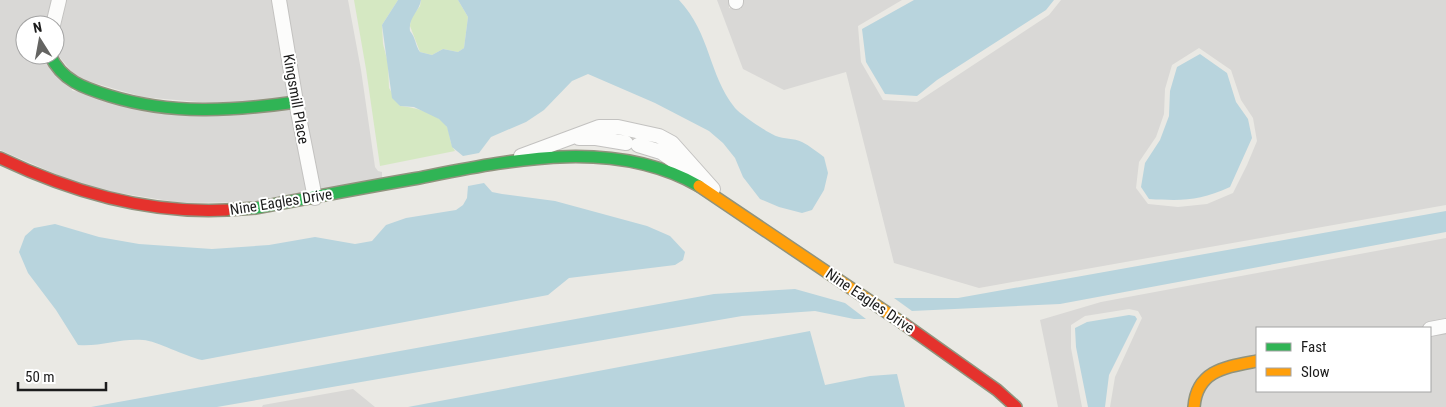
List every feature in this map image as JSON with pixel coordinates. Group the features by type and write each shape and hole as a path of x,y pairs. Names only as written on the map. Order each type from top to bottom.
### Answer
{"street":[{"path":"55,15 59,0"},
{"name":"Kingsmill Place","path":"279,0 296,102 315,198"},
{"path":"55,65 59,72 75,84 128,102 160,109 211,112 245,110 296,102"},
{"name":"Nine Eagles Drive","path":"508,162 566,138 599,127 618,127 659,136 677,149 721,199"},
{"name":"Nine Eagles Drive","path":"566,138 596,138 632,144 661,152 682,165 721,199"},
{"name":"Nine Eagles Drive","path":"0,158 30,174 68,188 124,203 156,208 220,211 256,208 315,198 508,162 572,156 607,157 676,173 721,199 916,332 997,390 1016,407"},
{"path":"1431,329 1446,326"},
{"path":"1194,407 1195,393 1200,384 1214,371 1256,361"}],"shaded area":[{"path":"0,0 53,0 49,15 15,15 15,65 52,65 73,91 291,110 308,192 255,202 182,203 88,188 0,150"},
{"path":"66,0 273,0 289,96 244,103 160,102 77,78 65,64 65,15 62,15"},
{"path":"285,0 348,0 361,70 375,167 378,171 382,172 382,179 320,190 302,101"},
{"path":"717,0 729,0 729,8 741,9 742,0 902,0 858,26 861,62 883,100 917,102 1049,15 1061,0 1446,0 1446,205 979,288 894,263 846,72 784,90 743,69","holes":["1199,48 1231,70 1241,100 1253,118 1257,141 1233,193 1207,204 1178,207 1148,204 1136,188 1139,162 1156,137 1164,114 1165,89 1172,65"]},
{"path":"1446,238 1446,407 1110,407 1115,377 1142,318 1138,311 1129,309 1085,316 1071,325 1071,348 1082,407 1058,407 1040,320 1101,302"},
{"path":"353,389 375,407 262,407 263,405"}],"green space":[{"path":"354,0 398,0 382,25 383,44 388,63 389,88 400,106 427,112 440,119 448,129 455,151 380,166"},
{"path":"421,0 458,0 468,17 464,48 458,52 443,49 432,55 420,52 410,26 411,18 420,6"}],"water":[{"path":"398,0 421,0 412,19 410,31 420,52 432,55 443,49 458,52 464,48 468,17 458,0 679,0 697,26 719,82 735,108 761,128 779,137 802,142 824,157 828,173 824,190 812,210 802,213 779,207 760,199 743,177 735,158 723,143 709,131 655,103 588,74 572,81 544,110 526,122 491,137 479,153 463,156 452,147 447,127 439,119 414,107 400,106 392,98 382,25"},
{"path":"914,0 1054,0 1046,10 937,80 917,96 885,94 866,62 862,29"},
{"path":"1200,54 1227,73 1236,102 1248,119 1252,138 1230,187 1191,199 1149,199 1141,187 1145,163 1160,140 1169,116 1170,91 1177,67"},
{"path":"484,183 492,192 555,201 647,226 670,236 685,252 683,260 675,265 569,278 548,295 202,360 143,340 78,345 56,310 28,273 19,252 25,236 34,228 55,224 99,237 139,244 212,249 269,245 315,237 355,244 372,241 386,225 406,218 456,210 463,205 467,198 468,186"},
{"path":"1446,211 1446,232 1060,304 912,311 894,298 958,298"},
{"path":"795,289 845,303 866,319 854,319 815,311 742,316 217,407 91,407 714,294"},
{"path":"1129,315 1135,316 1137,319 1109,375 1105,407 1088,407 1076,347 1075,328 1087,322"},
{"path":"810,331 825,385 870,376 897,374 905,407 408,407"}],"traffic: fast":[{"path":"56,65 67,77 100,93 156,106 203,110 249,108 296,102"},
{"path":"227,210 256,208 485,165 558,157 595,157 631,161 666,171 699,186"}],"traffic: slow":[{"path":"699,186 904,324"},
{"path":"1194,407 1196,395 1201,385 1215,372 1224,368 1256,361"}],"traffic: jam":[{"path":"0,158 54,181 110,198 168,208 227,210"},
{"path":"904,324 997,390 1016,407"}]}
